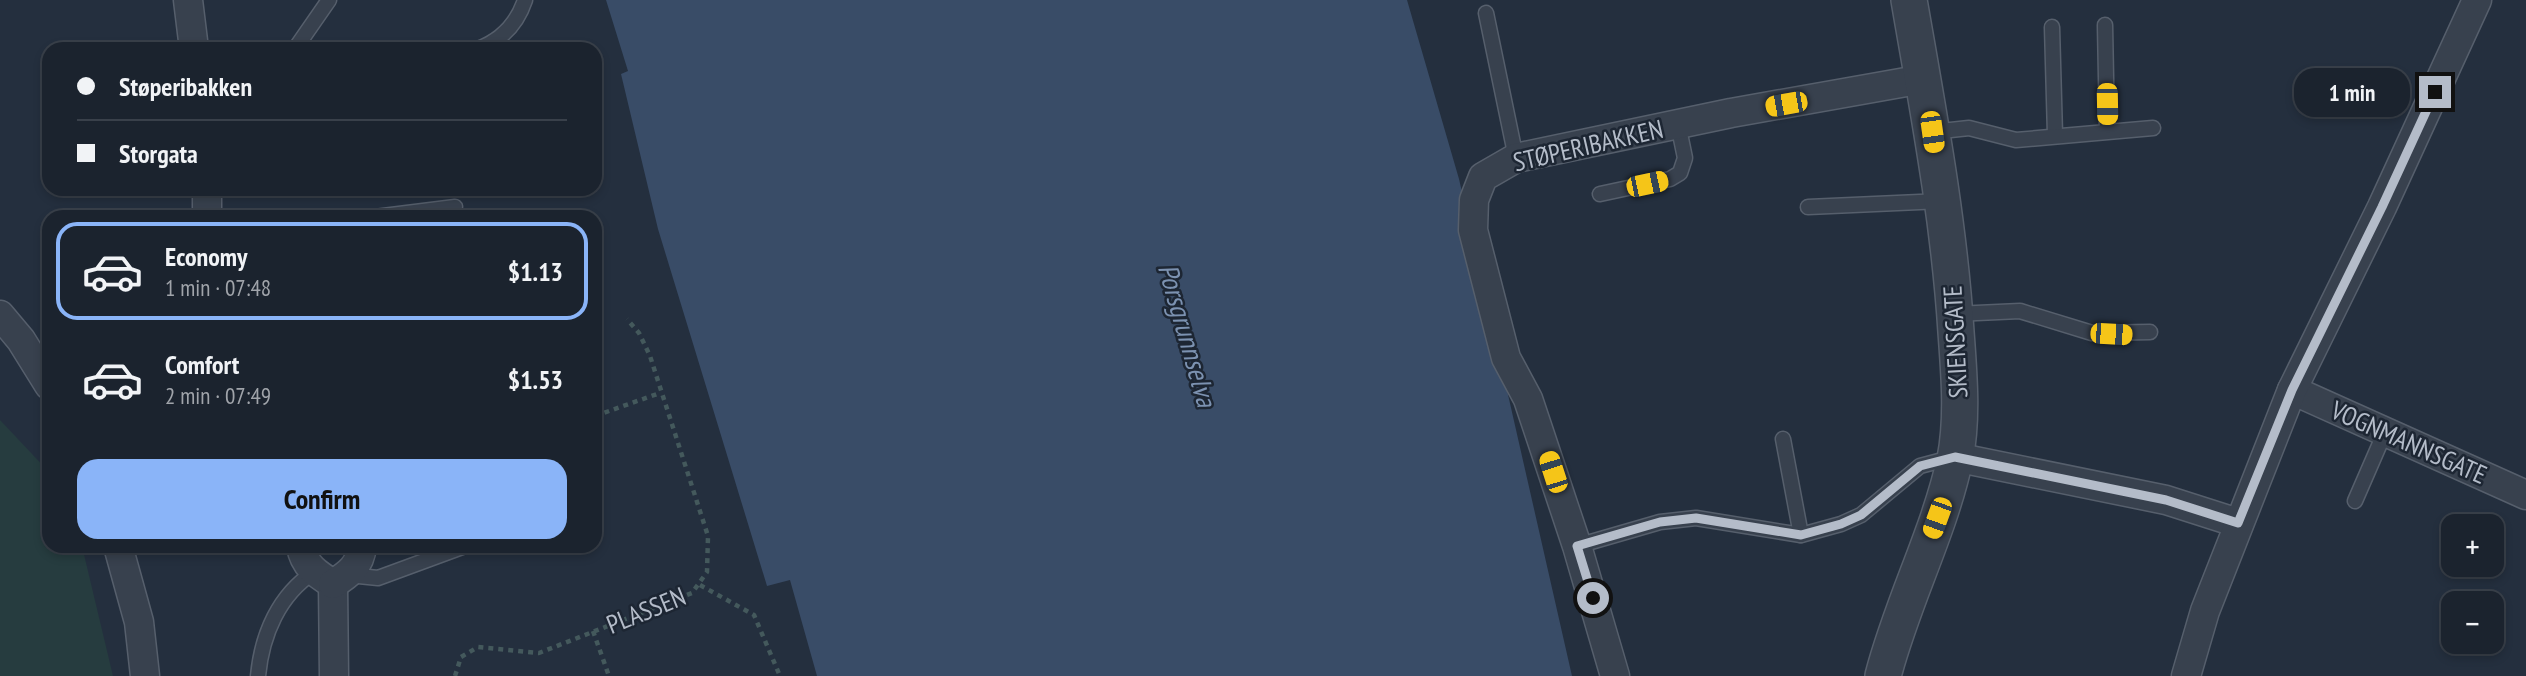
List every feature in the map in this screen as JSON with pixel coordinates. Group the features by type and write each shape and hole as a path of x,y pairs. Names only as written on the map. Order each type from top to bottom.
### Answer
{"street":[{"path":"188,0 193,42"},
{"name":"SKIENSGATE","path":"1883,676 1945,496 1955,457 1959,377 1942,201 1909,0"},
{"path":"2186,676 2205,611 2292,390 2382,207 2477,0"},
{"name":"STØPERIBAKKEN","path":"1615,676 1577,546 1528,399 1506,358 1473,230 1474,200 1483,177 1516,158 1678,124 1923,79"},
{"path":"0,315 21,340 42,374"},
{"name":"VOGNMANNSGATE","path":"2292,390 2526,495"},
{"path":"1955,457 2166,500 2238,523"},
{"path":"120,553 139,622 145,676"},
{"path":"303,553 306,562 332,577"},
{"path":"332,577 360,558 361,553"},
{"path":"332,577 334,676"}],"lane":[{"path":"300,42 329,0"},
{"path":"495,42 519,18 525,0"},
{"path":"1486,13 1516,158"},
{"path":"2105,25 2107,131"},
{"path":"2052,27 2055,135"},
{"path":"1600,194 1670,179 1680,173 1685,158 1678,124"},
{"path":"1932,132 1969,128 2016,140 2153,128"},
{"path":"1808,207 1942,201"},
{"path":"426,210 455,206"},
{"path":"1955,314 2020,311 2092,333 2150,332"},
{"path":"2355,501 2385,432"},
{"path":"1783,439 1801,535"},
{"path":"1577,546 1660,522 1696,518 1801,535 1841,524 1861,515 1920,466 1955,457"},
{"path":"258,676 270,627 279,607 295,584 332,577 378,578 446,553"}],"path":[{"name":"PLASSEN","path":"455,676 461,657 478,647 539,653 692,593 707,572 708,536 650,356 639,333 627,319"},
{"path":"602,414 660,393"},
{"path":"700,585 754,615 780,676"},
{"path":"593,631 609,676"}],"green space":[{"path":"0,420 42,465 42,553 84,553 113,676 0,676"}],"water":[{"name":"Porsgrunnselva","path":"606,0 1407,0 1459,179 1572,676 817,676 790,580 767,586 658,229 621,74 628,71"}],"route":[{"path":"1593,598 1577,546 1660,522 1696,518 1801,535 1841,524 1861,515 1920,466 1955,457 2166,500 2238,523 2292,390 2435,92"}]}
